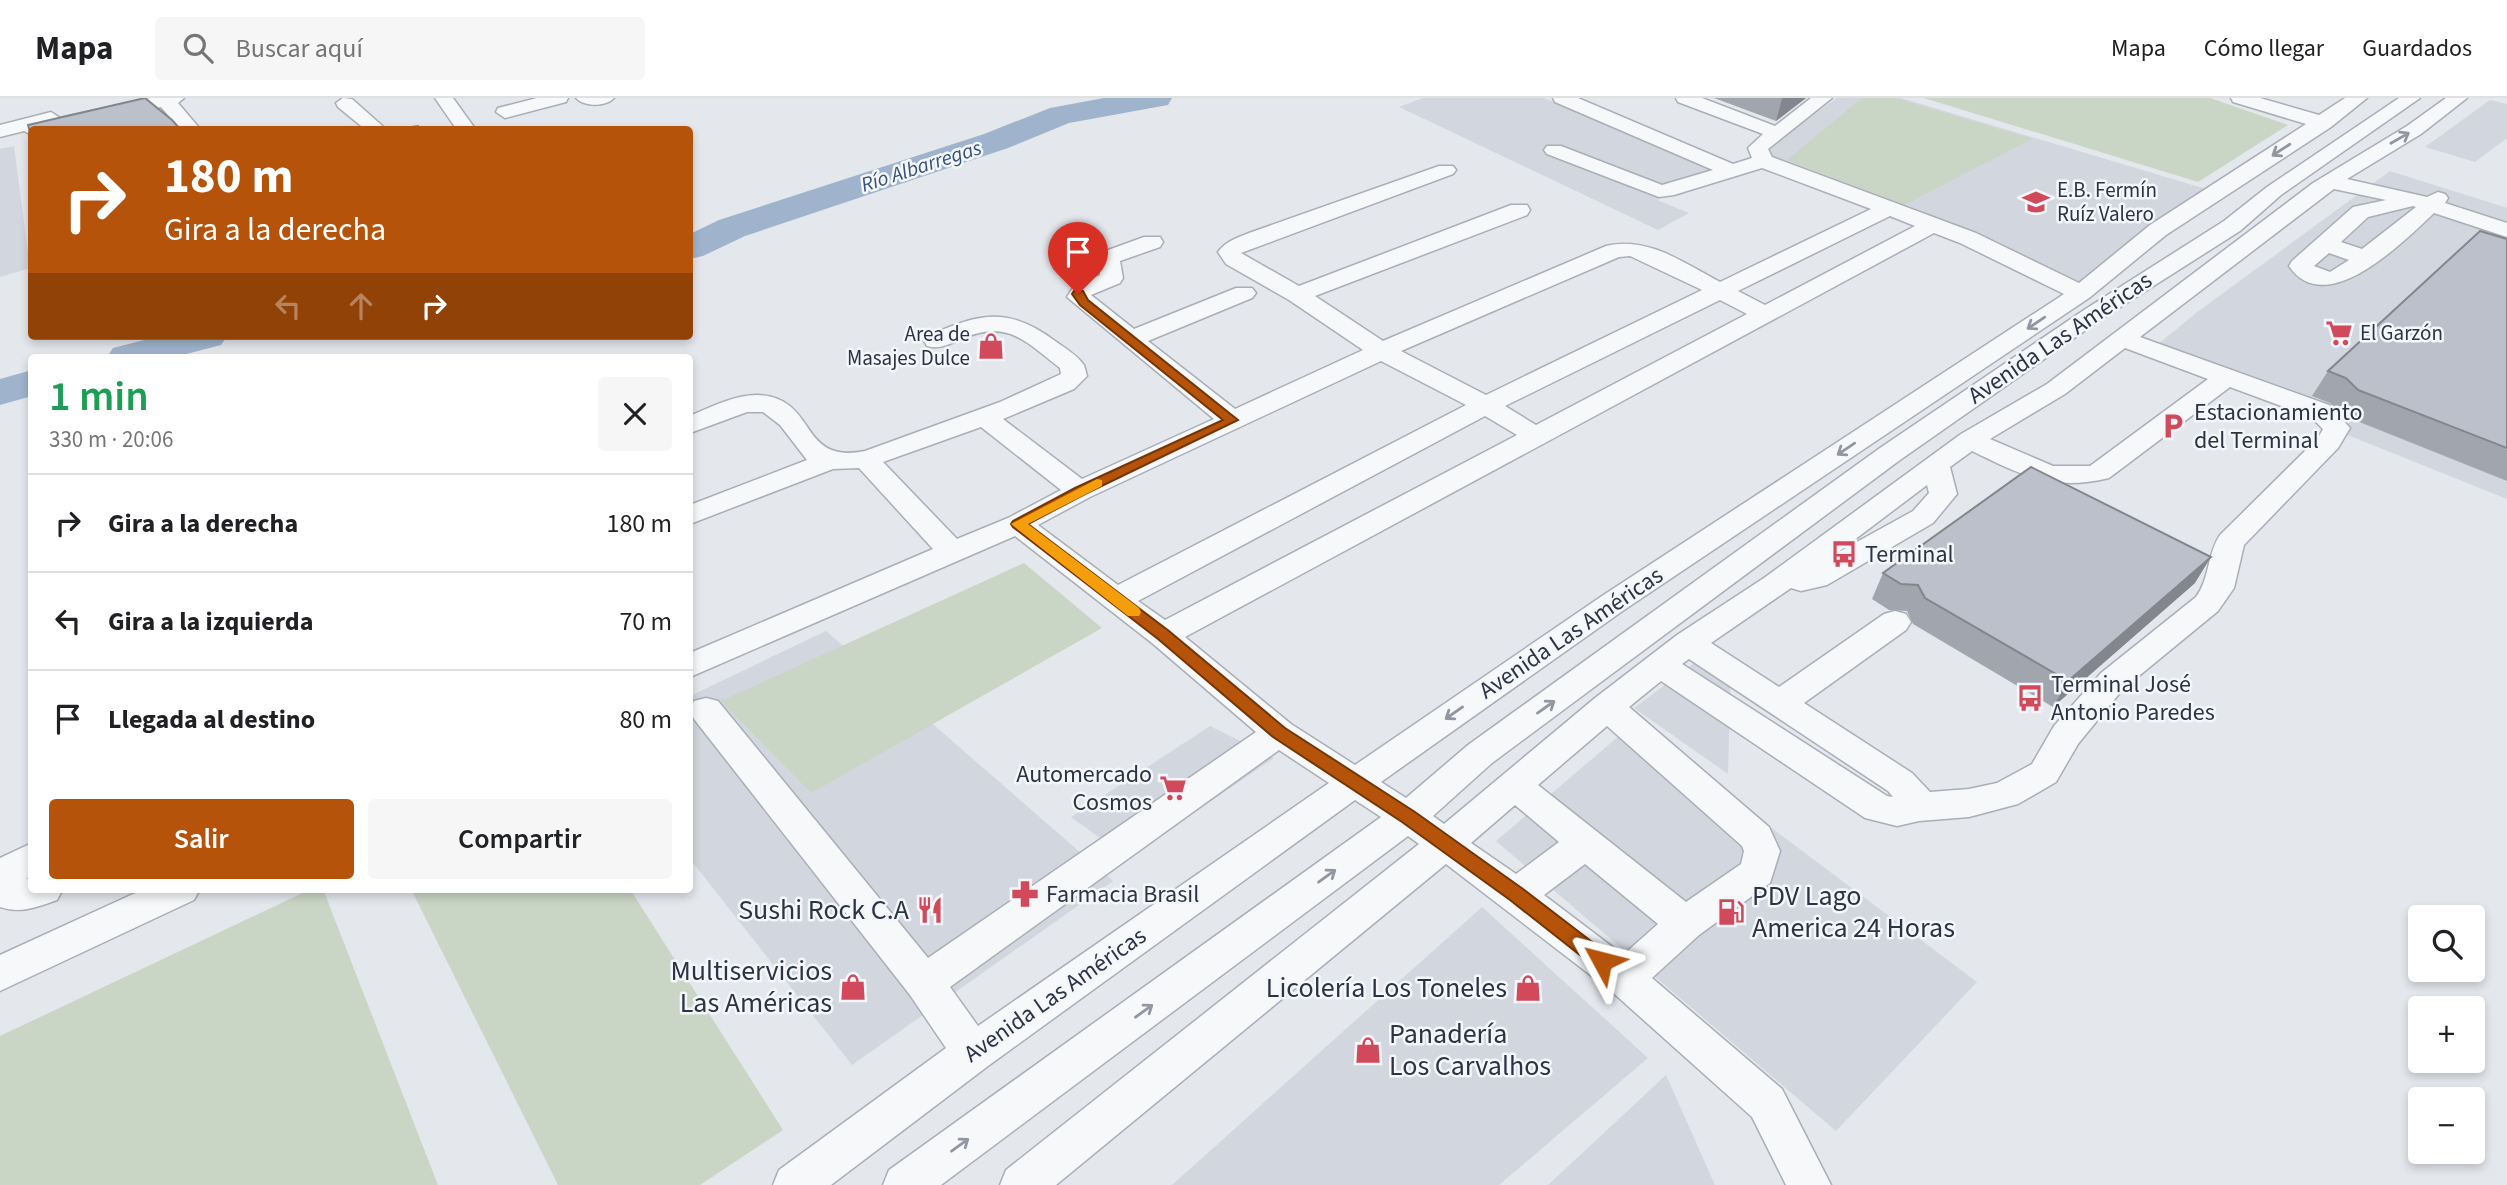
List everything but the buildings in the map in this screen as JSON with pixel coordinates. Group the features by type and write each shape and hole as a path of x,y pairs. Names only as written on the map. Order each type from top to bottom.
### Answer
{"street":[{"path":"0,131 78,106 138,98"},
{"path":"444,98 465,126"},
{"path":"505,112 559,98"},
{"path":"585,98 605,98"},
{"path":"1562,98 1731,170"},
{"path":"1685,98 1777,133"},
{"path":"1763,161 1758,148 1823,98"},
{"path":"2239,98 2342,110"},
{"path":"2304,98 2342,110"},
{"name":"Avenida Las Américas","path":"905,1185 1408,817 1480,754 1890,454 2143,281 2232,226 2274,191 2411,98"},
{"path":"1022,1185 1445,844 1607,707 1688,643 1775,585 1970,440 2056,388 2352,165 2414,130 2458,98"},
{"path":"50,126 170,99 189,126"},
{"path":"345,103 373,126"},
{"name":"Avenida Las Américas","path":"795,1185 973,1053 1357,781 1614,603 2081,293 2158,230 2342,110"},
{"path":"0,137 28,131"},
{"path":"1680,148 1715,132"},
{"path":"1554,150 1659,191 1667,191 1763,161 1968,238 2081,293"},
{"path":"2352,165 2429,201 2507,230"},
{"path":"1446,170 1229,252 1234,259 1297,295 1381,351 1486,405 1536,436"},
{"path":"2232,226 2270,212 2330,182 2507,215"},
{"path":"2429,201 2345,276 2337,279 2326,278 2300,266 2361,212 2429,201"},
{"path":"1297,295 1519,209"},
{"path":"1116,599 1486,405 1887,209"},
{"path":"1163,635 1933,225"},
{"path":"1152,242 1108,258 1112,278 1078,294 1084,302 1232,420"},
{"path":"2326,244 2365,258"},
{"path":"693,665 1018,524 1080,491 1381,351 1614,251 1640,250 1765,314"},
{"path":"2143,281 2147,318"},
{"path":"1131,340 1244,293"},
{"path":"693,514 830,461 865,459 986,418 1065,384 1074,376 1072,365 1018,325 997,320 971,326 936,341"},
{"path":"1660,665 1878,808 1897,813 1919,807 1969,803 2006,794 2044,773 2066,736 2112,681 2207,604 2219,588 2230,542 2329,442 2337,429 2320,411 2123,339"},
{"path":"1970,440 2052,476 2082,478 2099,472 2225,378"},
{"path":"693,424 755,403 771,405 780,408 816,456 830,461"},
{"path":"986,418 1080,491"},
{"path":"865,459 952,552"},
{"path":"1018,524 1163,635 1279,733 1357,781 1408,817 1624,978 1767,1103 1809,1185"},
{"path":"1780,703 1895,622"},
{"path":"1688,643 1900,782 1914,796 1919,807"},
{"path":"1607,707 1756,837 1762,851 1758,872 1685,924 1624,978"},
{"path":"706,710 924,983 973,1053"},
{"path":"924,983 1279,733"},
{"path":"1516,786 1685,924"},
{"path":"1516,895 1584,844"},
{"path":"28,860 13,866 2,878 0,890 16,895 28,892"},
{"path":"0,974 172,893"}],"shaded area":[{"path":"1423,98 1544,98 1717,171 1657,200 1689,213 1658,230 1399,107"},
{"name":"E.B. Fermín Ruíz Valero","path":"1837,98 1901,98 2206,189 2079,288 1771,160 1765,149"},
{"path":"2490,100 2507,104 2507,138 2475,162 2425,147"},
{"path":"14,146 28,269 0,277 0,149"},
{"name":"El Garzón","path":"2390,171 2507,208 2507,499 2146,354 2196,313"},
{"path":"826,631 1113,881 852,1065 693,863 693,695"},
{"path":"1710,651 1731,663 1728,774 1634,708"},
{"name":"PDV Lago America 24 Horas","path":"1633,724 1977,982 1836,1131 1496,841"},
{"name":"Automercado Cosmos","path":"1210,726 1274,758 1128,858 1071,817"},
{"path":"1482,907 1648,1058 1499,1185 1172,1185"},
{"path":"1666,1075 1715,1185 1548,1185"}],"green space":[{"path":"1862,98 1895,98 2032,139 1904,205 1787,160"},
{"path":"1924,98 2210,98 2288,125 2198,182"},
{"path":"1024,563 1102,628 811,793 721,701"},
{"path":"303,893 325,893 438,1185 0,1185 0,1036"},
{"path":"413,893 633,893 783,1130 700,1185 558,1185"}],"waterway":[{"name":"Río Albarregas","path":"693,247 732,228 996,141 1061,115 1157,98"},
{"name":"Río Albarregas","path":"139,354 192,340"},
{"name":"Río Albarregas","path":"0,392 28,384"}],"slow traffic":[{"path":"1097,483 1018,524 1133,612"}],"place":[{"name":"E.B. Fermín Ruíz Valero","path":"2036,202"},
{"name":"El Garzón","path":"2339,333"},
{"name":"Area de Masajes Dulce","path":"991,346"},
{"name":"Estacionamiento del Terminal","path":"2173,426"},
{"name":"Terminal","path":"1844,554"},
{"name":"Terminal José Antonio Paredes","path":"2030,698"},
{"name":"Automercado Cosmos","path":"1173,788"},
{"name":"Farmacia Brasil","path":"1025,894"},
{"name":"Sushi Rock C.A","path":"930,910"},
{"name":"PDV Lago America 24 Horas","path":"1731,912"},
{"name":"Multiservicios Las Américas","path":"853,987"},
{"name":"Licolería Los Toneles","path":"1528,988"},
{"name":"Panadería Los Carvalhos","path":"1368,1050"}],"route":[{"path":"1078,294 1084,302 1232,420 1080,491 1018,524 1163,635 1279,733 1357,781 1408,817 1602,961"}]}
